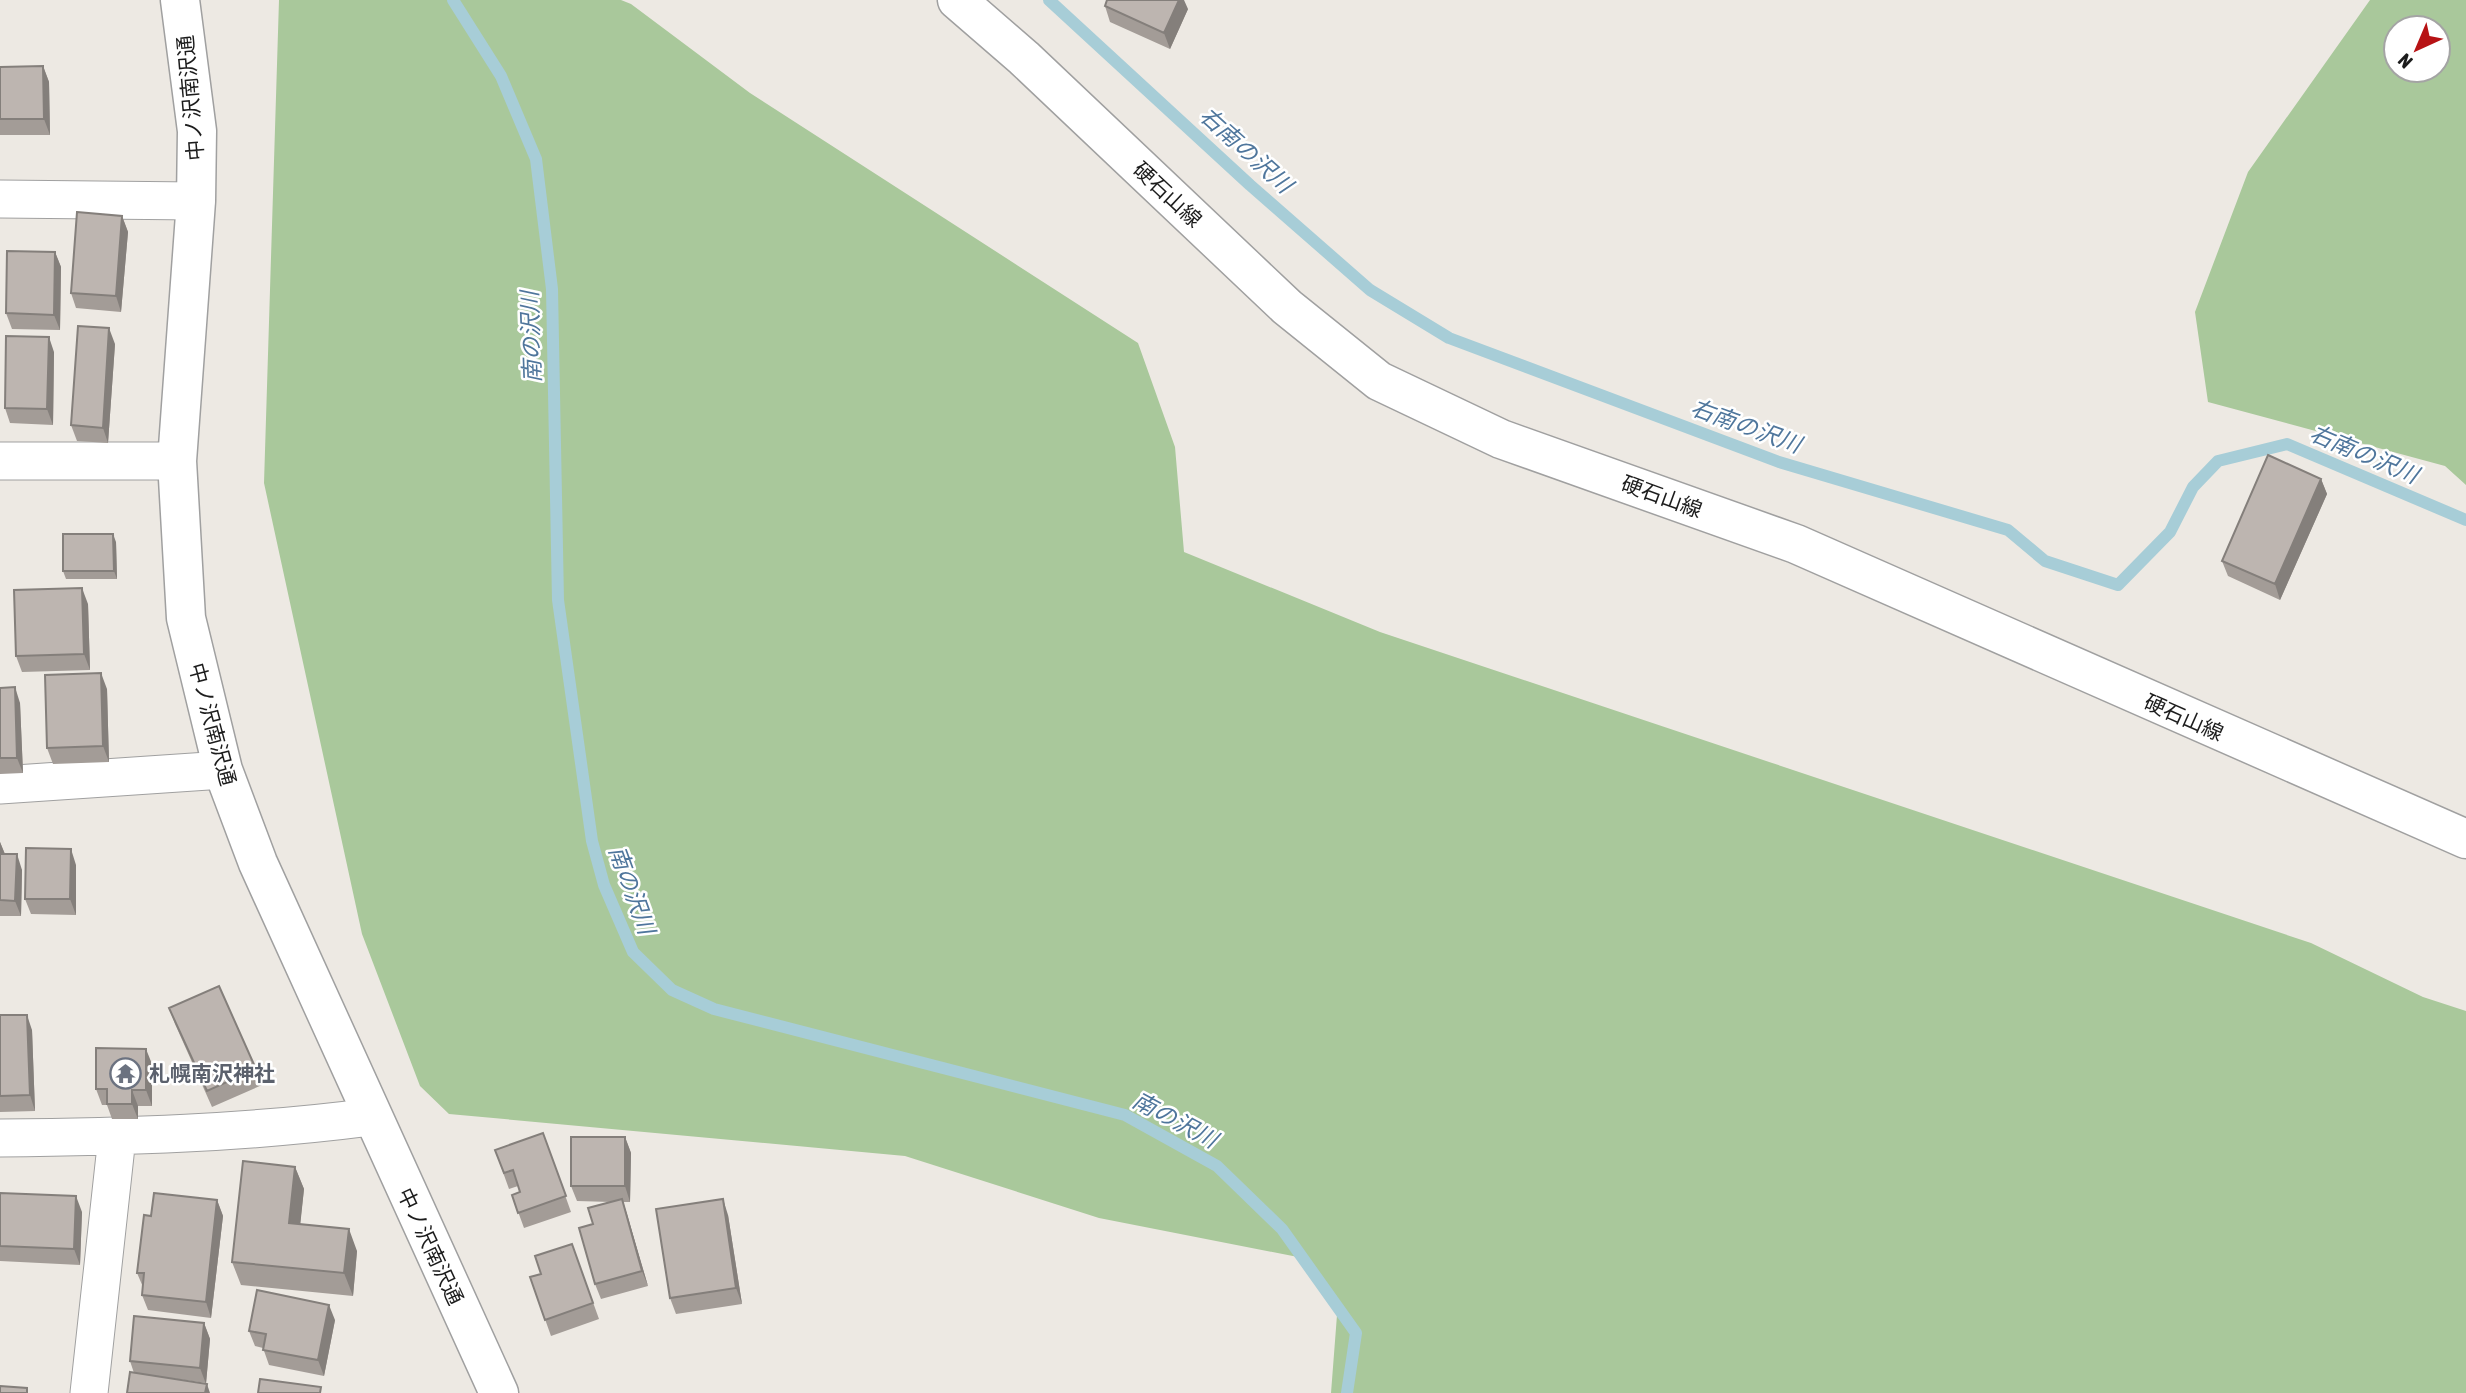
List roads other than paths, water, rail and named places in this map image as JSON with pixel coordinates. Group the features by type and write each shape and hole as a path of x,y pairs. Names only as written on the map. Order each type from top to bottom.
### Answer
{"street":[{"name":"中ノ沢南沢通","path":"180,0 197,131 196,201 177,461 186,618 223,770 258,863 371,1117 499,1393"},
{"name":"硬石山線","path":"957,0 1024,58 1287,307 1379,381 1501,439 1796,544 2466,839"},
{"path":"0,199 196,201"},
{"path":"0,461 177,461"},
{"path":"0,785 223,770"},
{"path":"0,1138 117,1137 299,1127 371,1117"},
{"path":"89,1393 117,1137"}],"waterway":[{"name":"南の沢川","path":"453,0 501,76 536,159 552,289 558,600 592,841 604,885 633,952 672,990 714,1009 1125,1115 1217,1166 1282,1229 1356,1333 1347,1393"},
{"name":"右南の沢川","path":"1049,0 1250,185 1370,290 1449,338 1779,462 2008,530 2045,561 2118,585 2170,532 2193,487 2218,461 2287,444 2466,520"}],"place":[{"name":"札幌南沢神社","path":"126,1073"}]}
